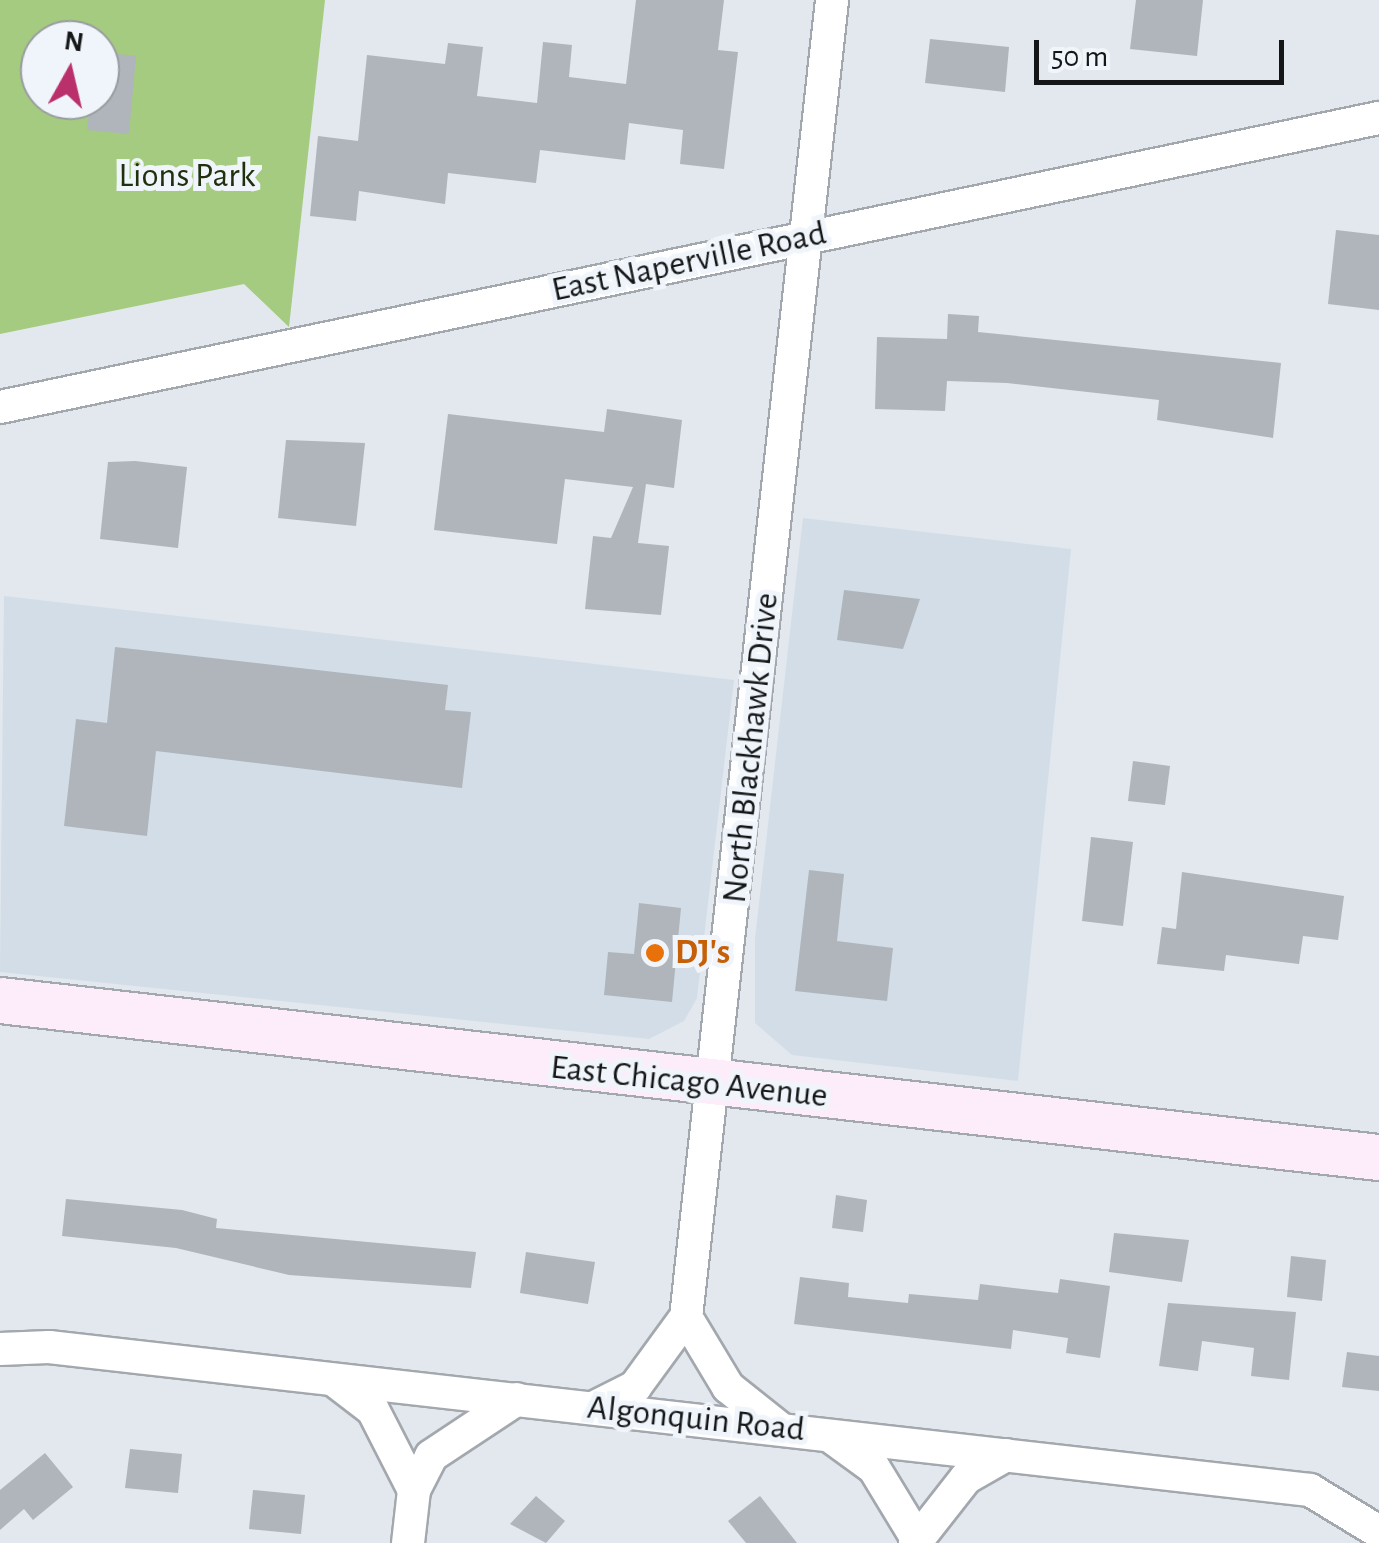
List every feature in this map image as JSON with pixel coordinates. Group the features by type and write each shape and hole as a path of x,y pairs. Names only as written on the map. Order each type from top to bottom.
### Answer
{"main road":[{"name":"East Chicago Avenue","path":"0,1000 1379,1157"}],"street":[{"name":"North Blackhawk Drive","path":"596,1407 635,1388 686,1317 715,1083 832,0"},
{"name":"East Naperville Road","path":"0,407 1379,118"},
{"path":"686,1317 728,1387 776,1426"},
{"name":"Algonquin Road","path":"8,1340 1310,1490 1379,1532"},
{"path":"333,1379 373,1410 414,1490"},
{"path":"408,1543 414,1490 455,1435 517,1399"},
{"path":"826,1433 874,1468 916,1540 966,1478 1006,1456"}],"shaded area":[{"path":"803,518 1071,549 1018,1081 792,1055 755,1023 755,939"},
{"path":"4,596 734,680 697,998 684,1021 649,1039 0,972"}],"green space":[{"name":"Lions Park","path":"0,0 325,0 289,327 244,284 0,334"}],"building":[{"path":"636,0 724,0 718,50 738,52 724,169 680,164 683,130 629,123 625,160 540,150 536,183 448,173 445,204 359,191 356,221 310,216 318,136 358,141 367,55 445,64 448,43 483,47 477,96 537,103 543,42 572,45 569,77 626,84"},
{"path":"1136,0 1203,0 1197,56 1130,49"},
{"path":"930,39 1009,47 1005,92 925,83"},
{"path":"120,54 136,56 129,134 87,130 88,120 120,120"},
{"path":"1336,230 1379,235 1379,310 1328,304"},
{"path":"948,314 979,316 978,332 1281,363 1273,438 1157,420 1159,400 1007,383 947,381 945,411 875,409 877,337 947,339"},
{"path":"607,409 682,420 674,488 646,484 638,543 669,546 661,615 585,609 593,536 611,538 633,487 565,479 557,544 434,530 448,414 604,432"},
{"path":"286,440 365,443 356,526 278,518"},
{"path":"108,462 187,467 178,548 100,539"},
{"path":"844,590 920,599 903,649 837,640"},
{"path":"115,647 448,685 445,710 471,712 462,788 156,751 147,836 64,826 76,719 107,723"},
{"path":"1133,761 1170,766 1165,805 1128,801"},
{"path":"1091,837 1133,842 1123,926 1082,921"},
{"path":"809,870 844,874 837,941 893,948 887,1001 795,991"},
{"path":"1182,872 1344,896 1338,940 1303,936 1299,964 1226,955 1224,971 1157,964 1162,927 1176,929"},
{"name":"DJ's","path":"639,903 681,908 672,1002 604,995 608,952 634,954"},
{"path":"836,1195 867,1200 863,1232 832,1228"},
{"path":"66,1199 182,1210 217,1219 216,1228 476,1252 471,1288 289,1275 176,1248 62,1236"},
{"path":"1114,1233 1189,1240 1182,1282 1109,1272"},
{"path":"526,1252 595,1262 588,1304 520,1293"},
{"path":"1291,1256 1326,1260 1322,1301 1287,1297"},
{"path":"800,1277 849,1283 848,1297 908,1303 909,1294 978,1300 980,1284 1058,1293 1060,1279 1110,1286 1100,1358 1066,1353 1068,1338 1013,1330 1011,1349 794,1324"},
{"path":"1168,1303 1296,1312 1289,1380 1251,1376 1254,1348 1202,1341 1198,1371 1159,1366"},
{"path":"1347,1352 1379,1356 1379,1391 1342,1387"},
{"path":"130,1449 182,1454 178,1493 125,1488"},
{"path":"45,1453 73,1487 33,1520 24,1509 0,1530 0,1490"},
{"path":"253,1490 305,1495 301,1534 249,1529"},
{"path":"536,1496 565,1521 546,1543 510,1524"},
{"path":"760,1496 797,1543 746,1543 728,1521"}],"place":[{"name":"DJ's","path":"655,953"}]}
